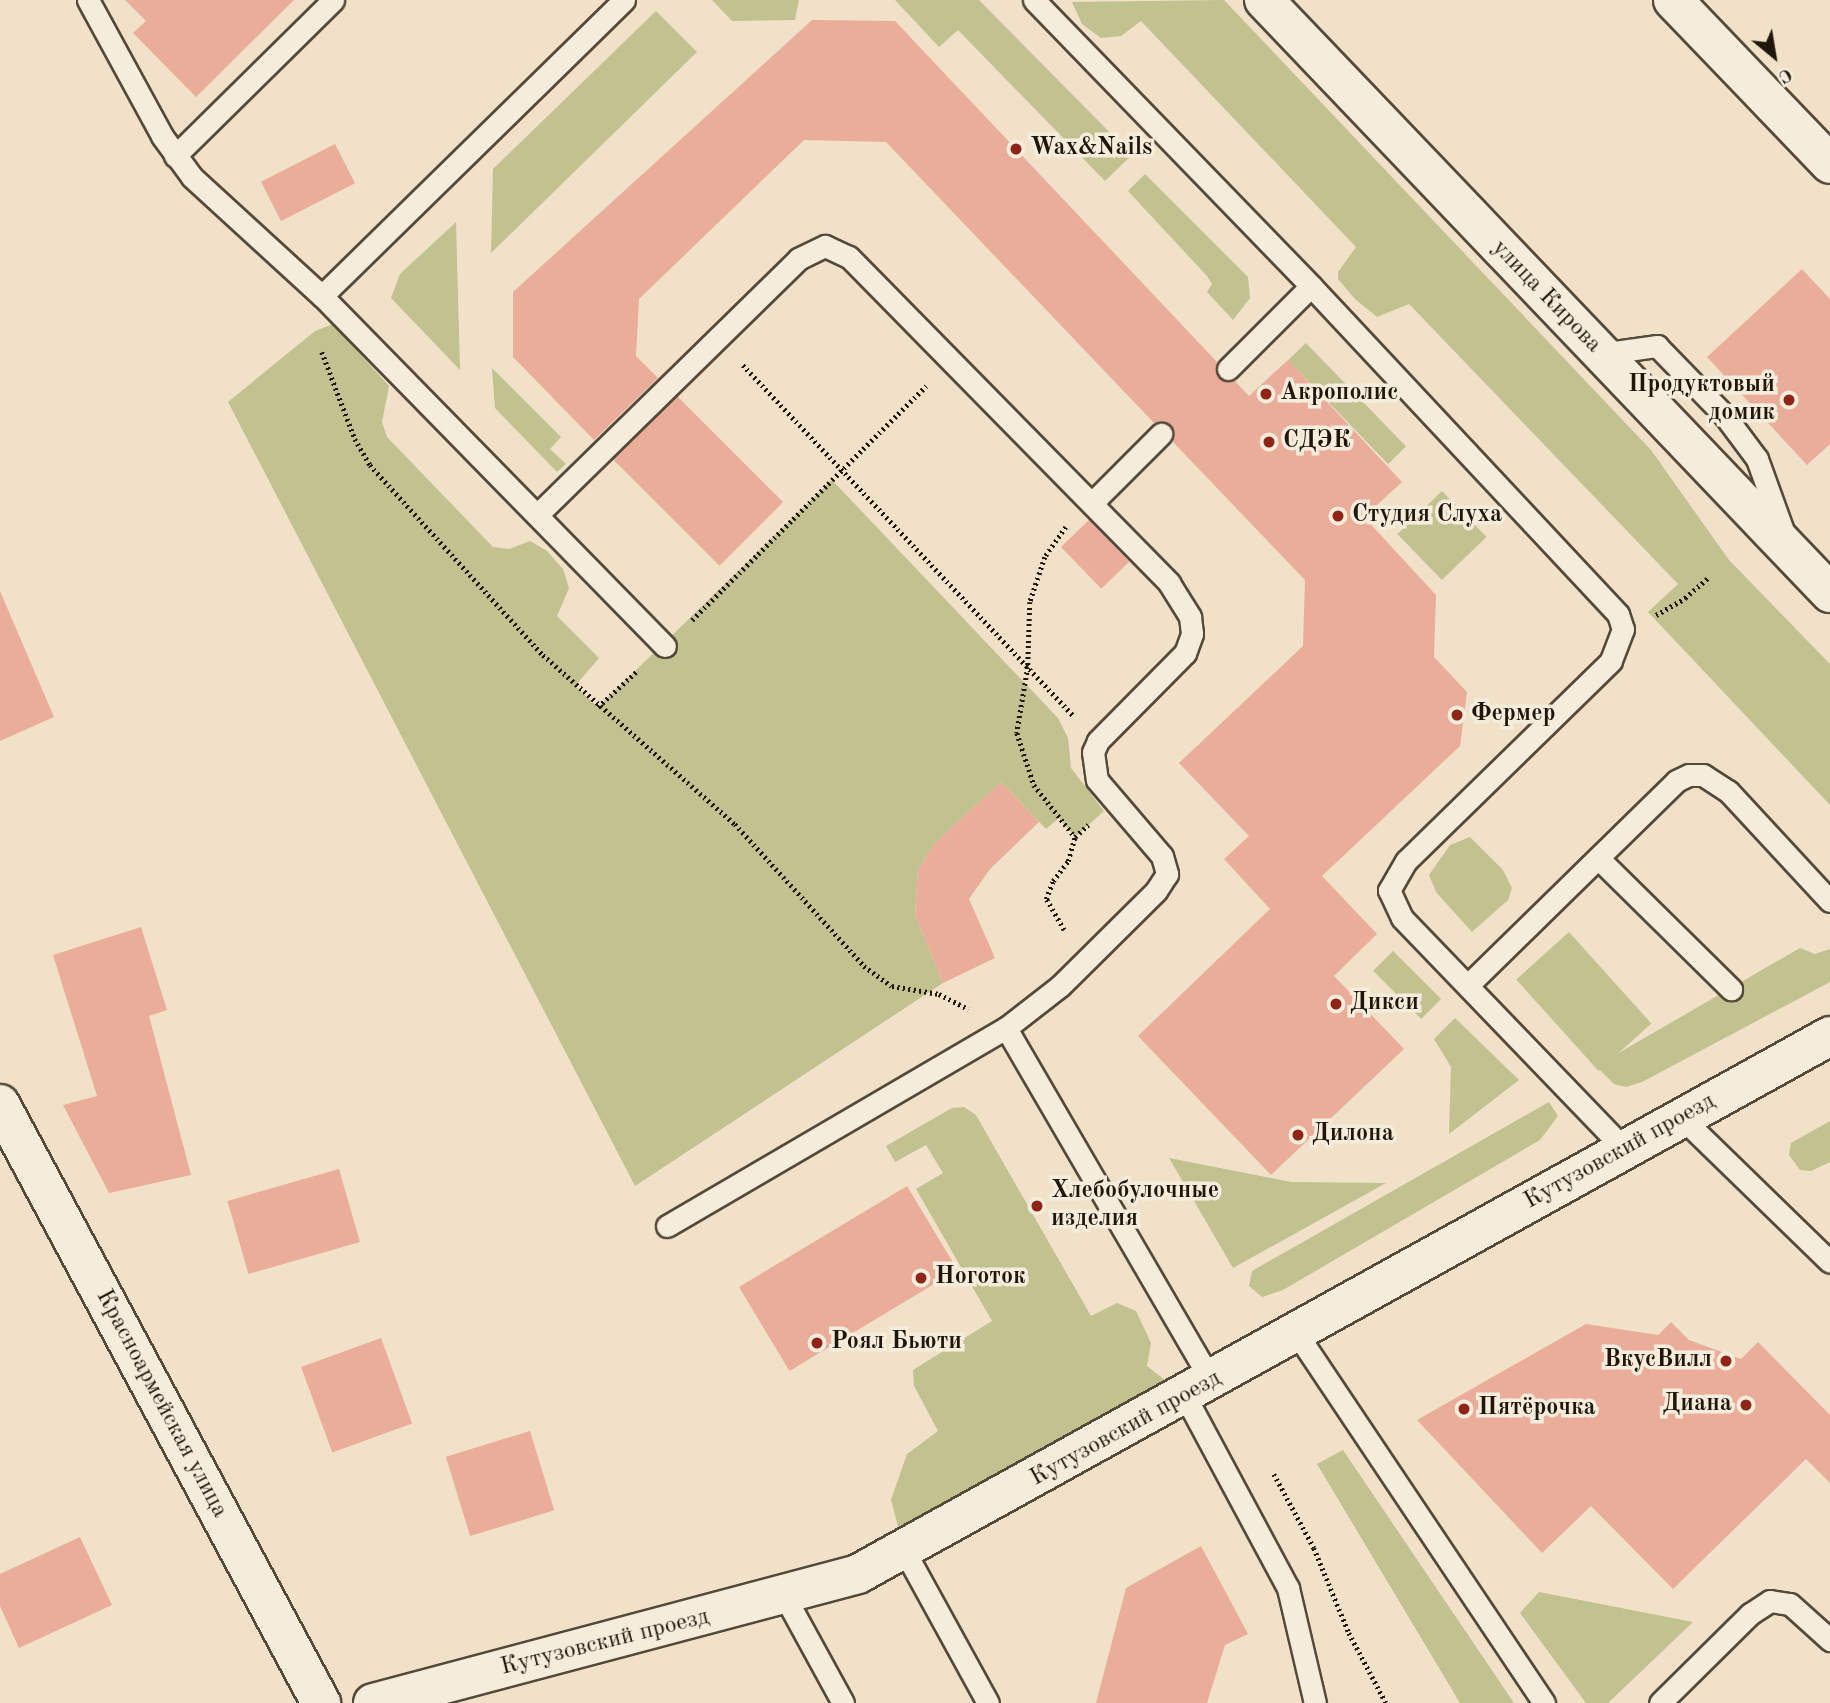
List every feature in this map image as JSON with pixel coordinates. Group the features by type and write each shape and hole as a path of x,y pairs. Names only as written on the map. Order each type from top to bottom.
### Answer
{"street":[{"name":"улица Кирова","path":"1264,0 1830,593"},
{"path":"1673,0 1830,164"},
{"name":"Кутузовский проезд","path":"373,1703 785,1597 858,1574 905,1552 1830,1036"},
{"name":"Красноармейская улица","path":"0,1104 321,1703"}],"lane":[{"path":"88,0 175,156 209,196 322,296 665,646"},
{"path":"175,156 333,0"},
{"path":"322,296 624,0"},
{"path":"1034,0 1608,598 1623,629 1611,661 1395,875 1389,890 1393,905 1624,1149"},
{"path":"537,515 798,259 825,246 849,257 1091,502 1181,600 1192,634 1185,653 1170,671 1098,741 1093,752 1097,780 1162,856 1167,874 1156,891 1038,1006 1006,1028 667,1226"},
{"path":"1228,369 1311,286"},
{"path":"1091,502 1161,434"},
{"path":"1468,985 1676,781 1703,775 1728,791 1830,901"},
{"path":"1598,858 1731,989"},
{"path":"1006,1028 1198,1389 1287,1588 1315,1703"},
{"path":"1682,1118 1830,1262"},
{"path":"1297,1334 1544,1703"},
{"path":"905,1552 988,1703"},
{"path":"785,1597 843,1703"},
{"path":"1660,1703 1751,1614 1770,1601 1790,1604 1830,1640"}],"path":[{"path":"322,296 314,307 315,331 366,460 543,655 598,707 754,842 864,967 892,986 939,994 1006,1028"},
{"path":"718,338 1098,741"},
{"path":"598,707 665,646 951,361"},
{"path":"1089,957 1047,908 1048,890 1068,861 1075,837 1034,785 1020,751 1017,718 1028,667 1030,602 1036,577 1055,540 1091,502"},
{"path":"1623,629 1676,604 1709,577"},
{"path":"1274,1474 1314,1548 1349,1633 1386,1703"}],"shaded area":[{"path":"712,0 799,0 795,20 732,21"},
{"path":"895,0 979,0 1132,155 1105,181 958,30 939,47"},
{"path":"1224,0 1651,450 1729,560 1830,664 1830,805 1648,612 1678,584 1409,304 1377,317 1355,299 1338,279 1338,272 1356,247 1141,21 1121,36 1101,38 1082,24 1072,2"},
{"path":"656,11 697,52 491,253 493,169"},
{"path":"1145,174 1248,277 1250,298 1233,320 1207,292 1212,284 1207,276 1128,191"},
{"path":"456,222 460,370 391,298 400,274"},
{"path":"333,324 389,386 382,422 387,437 493,547 509,549 530,541 547,551 563,569 569,588 557,616 599,658 575,686 598,707 832,480 1058,718 1068,738 1071,768 1104,811 1075,837 1059,818 1046,829 1001,782 934,844 918,870 915,915 943,983 635,1186 228,402 315,331"},
{"path":"1306,343 1406,447 1388,464 1288,360"},
{"path":"492,368 561,437 550,449 566,464 557,472 495,408"},
{"path":"1442,491 1486,537 1442,580 1397,534"},
{"path":"1470,837 1503,870 1512,888 1508,900 1472,932 1436,892 1429,875 1450,845"},
{"path":"1569,932 1651,1023 1599,1071 1516,980"},
{"path":"1800,948 1815,954 1830,949 1830,982 1642,1082 1626,1087 1614,1084 1596,1066"},
{"path":"1393,951 1441,999 1421,1019 1373,971"},
{"path":"1455,1018 1519,1080 1449,1134 1451,1067 1434,1039"},
{"path":"1549,1102 1558,1116 1540,1140 1283,1290 1262,1297 1249,1286 1252,1271"},
{"path":"964,1107 976,1115 1091,1316 1117,1303 1136,1311 1151,1343 1147,1366 1185,1396 905,1552 891,1500 907,1454 938,1431 914,1386 913,1370 992,1321 916,1189 943,1173 926,1145 895,1162 886,1146 952,1108"},
{"path":"1830,1121 1830,1162 1811,1171 1800,1170 1789,1155 1791,1143"},
{"path":"1169,1158 1291,1182 1386,1183 1233,1268"},
{"path":"1343,1450 1514,1703 1460,1703 1317,1464"},
{"path":"1539,1592 1693,1622 1608,1703 1586,1703 1520,1613"}],"building":[{"path":"125,0 294,0 196,97 133,33 146,21"},
{"path":"812,20 895,21 1217,362 1219,379 1234,380 1249,396 1288,360 1402,482 1364,517 1436,595 1434,657 1467,692 1460,746 1322,876 1377,934 1334,976 1404,1049 1271,1175 1138,1036 1270,909 1224,859 1249,836 1179,763 1303,646 1305,580 1172,441 1171,425 1154,423 886,142 804,140 639,299 636,356 658,378 594,440 513,357 513,292"},
{"path":"335,144 355,183 281,221 261,182"},
{"name":"Продуктовый домик","path":"1802,269 1830,299 1830,444 1807,465 1707,357"},
{"path":"677,396 783,502 719,566 613,460"},
{"path":"1089,520 1129,562 1101,589 1061,547"},
{"path":"0,591 54,717 0,741"},
{"path":"1001,782 1039,822 990,869 969,899 995,958 943,983 915,915 918,870 934,844"},
{"path":"141,927 167,1010 149,1016 191,1175 109,1193 63,1105 97,1096 53,955"},
{"path":"339,1169 360,1242 248,1274 227,1201"},
{"path":"907,1186 957,1270 789,1371 739,1287"},
{"path":"1671,1322 1689,1340 1741,1359 1758,1342 1830,1415 1830,1483 1806,1459 1673,1589 1591,1506 1542,1553 1417,1420 1586,1324 1658,1335"},
{"path":"381,1338 412,1424 332,1453 301,1367"},
{"path":"530,1431 554,1510 470,1536 446,1457"},
{"path":"80,1537 112,1605 19,1648 0,1606 0,1574"},
{"path":"1201,1546 1248,1634 1225,1645 1207,1703 1096,1703 1126,1588"}],"place":[{"name":"Wax&Nails","path":"1016,149"},
{"name":"Акрополис","path":"1266,394"},
{"name":"Продуктовый домик","path":"1789,400"},
{"name":"СДЭК","path":"1269,442"},
{"name":"Студия Слуха","path":"1338,516"},
{"name":"Фермер","path":"1457,715"},
{"name":"Дикси","path":"1336,1004"},
{"name":"Дилона","path":"1298,1135"},
{"name":"Хлебобулочные изделия","path":"1037,1206"},
{"name":"Ноготок","path":"921,1278"},
{"name":"Роял Бьюти","path":"817,1343"},
{"name":"ВкусВилл","path":"1726,1361"},
{"name":"Диана","path":"1746,1405"},
{"name":"Пятёрочка","path":"1464,1409"}]}
